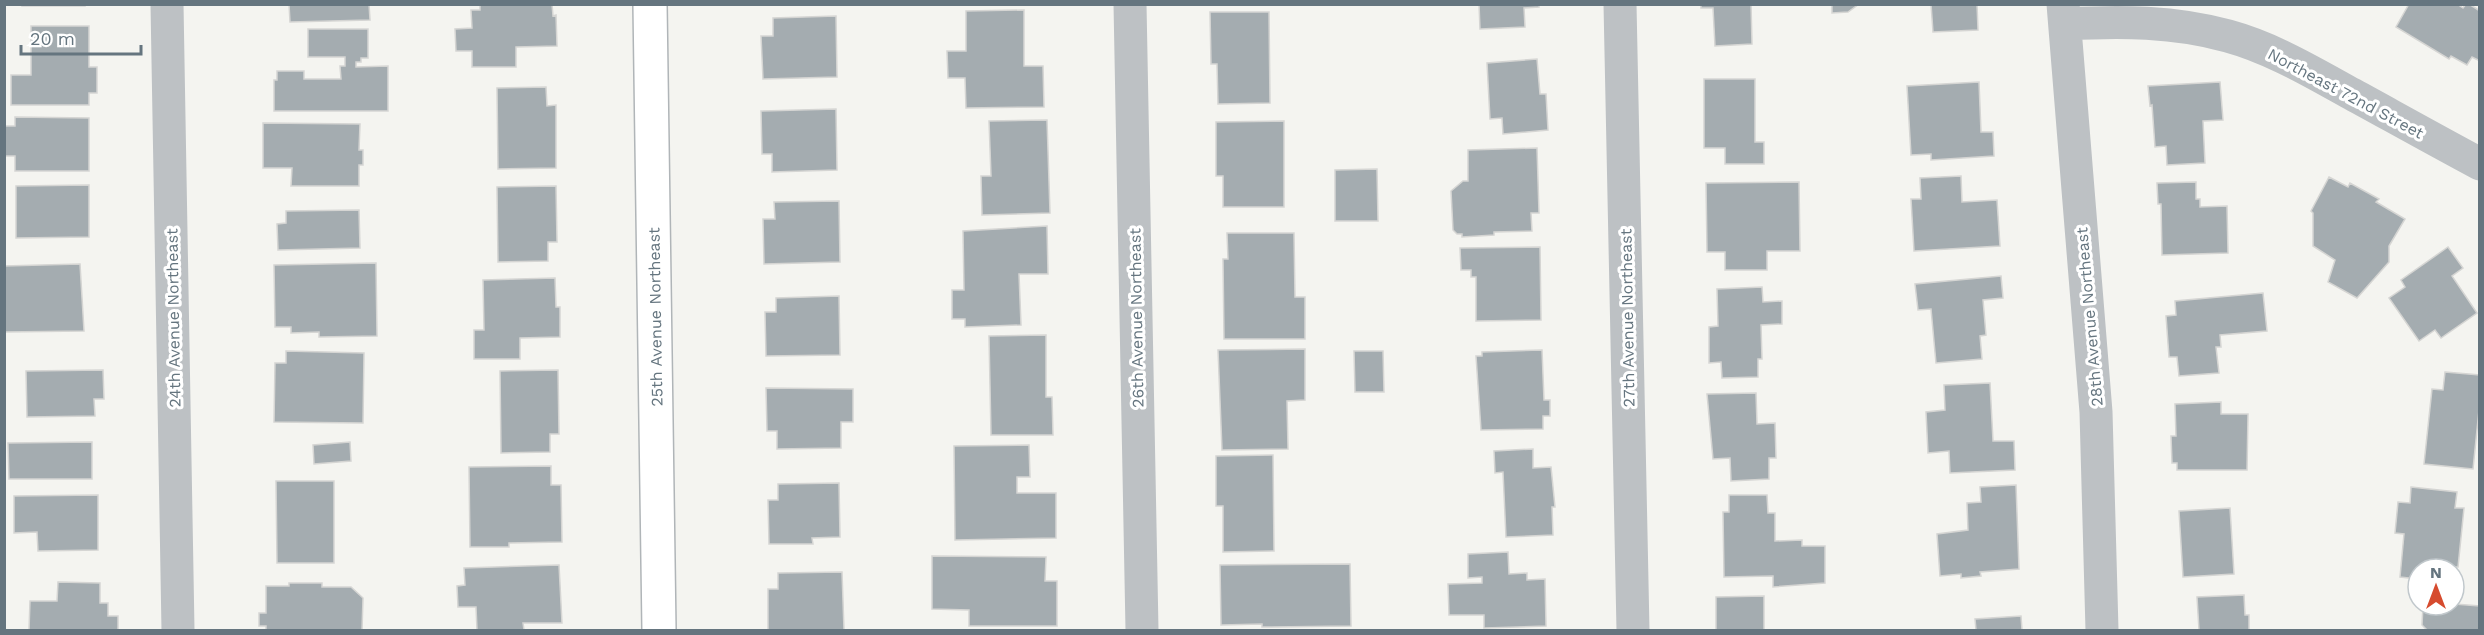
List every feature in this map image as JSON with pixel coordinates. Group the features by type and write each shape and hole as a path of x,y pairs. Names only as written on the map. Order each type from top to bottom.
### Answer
{"main road":[{"name":"25th Avenue Northeast","path":"650,4 659,630"}],"street":[{"name":"24th Avenue Northeast","path":"167,4 178,630"},
{"name":"26th Avenue Northeast","path":"1130,4 1142,630"},
{"name":"27th Avenue Northeast","path":"1620,4 1633,630"},
{"name":"Northeast 72nd Street","path":"2064,14 2177,25 2229,36 2276,54 2480,164"},
{"name":"28th Avenue Northeast","path":"2064,14 2096,412 2102,630"}],"building":[{"path":"22,4 85,4 85,6 22,6"},
{"path":"289,4 369,4 370,20 290,22"},
{"path":"480,4 552,4 553,16 556,15 557,46 516,47 516,67 472,67 472,51 456,51 455,29 472,28 471,10 480,10"},
{"path":"1479,4 1539,4 1539,7 1524,8 1525,27 1480,29"},
{"path":"1701,4 1751,4 1752,44 1715,46 1713,8 1701,8"},
{"path":"1832,4 1859,4 1848,12 1832,13"},
{"path":"1931,4 1977,4 1978,30 1933,32"},
{"path":"2409,4 2457,4 2463,8 2469,4 2480,11 2480,61 2472,57 2467,65 2451,56 2449,59 2396,27"},
{"path":"1024,10 1024,66 1043,66 1044,107 966,108 965,78 948,78 947,51 966,51 966,11"},
{"path":"1210,12 1269,12 1270,103 1218,104 1217,64 1211,64"},
{"path":"836,16 837,77 763,79 761,36 773,36 773,18"},
{"path":"31,26 89,26 89,67 97,67 97,93 89,93 89,105 11,105 11,75 31,75"},
{"path":"308,29 368,29 368,58 361,58 361,62 356,62 356,67 388,66 388,111 274,111 274,80 277,80 277,71 304,71 304,79 341,79 340,66 345,66 345,57 308,57"},
{"path":"1537,59 1540,94 1546,94 1548,130 1503,134 1502,118 1490,119 1487,63"},
{"path":"1704,79 1755,79 1755,142 1764,142 1764,164 1725,164 1725,148 1704,148"},
{"path":"1979,82 1981,132 1993,132 1994,156 1931,160 1931,154 1911,155 1907,86"},
{"path":"2220,82 2223,120 2203,121 2205,163 2167,165 2166,146 2155,147 2152,105 2150,106 2148,86"},
{"path":"546,87 547,106 556,105 556,168 498,169 497,88"},
{"path":"836,109 837,170 772,172 772,154 762,154 761,111"},
{"path":"15,117 89,118 89,171 15,171 15,156 4,156 4,126 15,126"},
{"path":"1047,120 1050,213 982,215 981,176 991,176 989,121"},
{"path":"1284,121 1284,207 1223,207 1223,176 1216,176 1216,122"},
{"path":"263,123 360,124 359,150 363,150 363,165 359,165 359,186 291,186 292,168 263,168"},
{"path":"1537,148 1539,213 1531,213 1532,231 1494,232 1494,235 1462,237 1462,234 1457,234 1453,230 1451,191 1463,181 1468,181 1468,150"},
{"path":"1377,169 1378,221 1335,221 1335,170"},
{"path":"1961,176 1962,202 1997,200 2000,246 1914,251 1911,199 1921,199 1920,178"},
{"path":"2329,177 2348,187 2350,183 2379,199 2376,202 2405,219 2389,246 2389,262 2357,298 2328,282 2335,260 2313,246 2313,213 2311,211"},
{"path":"1799,182 1800,251 1767,251 1767,270 1725,270 1725,252 1707,252 1706,183"},
{"path":"2196,182 2196,199 2200,199 2200,207 2227,206 2228,253 2162,255 2161,204 2158,204 2157,183"},
{"path":"89,185 89,237 16,238 16,186"},
{"path":"556,186 557,242 548,242 548,261 498,262 497,187"},
{"path":"839,201 840,262 764,264 763,219 775,219 774,202"},
{"path":"359,210 360,248 278,250 277,224 286,223 286,211"},
{"path":"1047,226 1048,274 1019,274 1021,325 965,327 965,319 952,319 952,290 964,290 963,231"},
{"path":"1227,233 1294,233 1295,297 1305,297 1305,339 1224,339 1223,259 1228,259"},
{"path":"1540,247 1541,320 1476,321 1476,277 1471,277 1471,270 1461,270 1460,248"},
{"path":"2448,247 2463,268 2452,276 2477,313 2441,338 2435,330 2419,341 2389,298 2405,287 2401,280"},
{"path":"376,263 377,336 319,337 319,332 291,333 291,327 275,327 274,265"},
{"path":"80,264 84,331 4,332 4,266"},
{"path":"2001,276 2003,298 1983,300 1986,335 1980,336 1982,359 1936,363 1931,309 1918,310 1915,284"},
{"path":"555,278 556,307 560,307 560,337 520,338 520,359 474,359 474,330 484,330 483,280"},
{"path":"1762,287 1763,302 1782,301 1782,324 1761,325 1762,359 1758,359 1758,377 1722,378 1721,362 1709,363 1709,327 1718,326 1717,289"},
{"path":"2263,293 2267,331 2220,335 2221,347 2216,347 2219,373 2179,376 2177,357 2169,357 2166,316 2176,315 2175,301"},
{"path":"839,296 840,355 766,356 765,312 776,312 776,298"},
{"path":"1046,335 1046,397 1052,397 1053,435 991,435 989,336"},
{"path":"1305,349 1305,400 1287,401 1288,449 1222,450 1218,350"},
{"path":"1542,350 1544,400 1550,400 1550,416 1543,416 1543,429 1481,430 1476,356 1482,356 1482,352"},
{"path":"286,351 364,353 363,423 274,422 275,363 286,363"},
{"path":"1354,351 1383,351 1384,392 1355,392"},
{"path":"103,370 104,399 94,399 95,416 27,417 26,371"},
{"path":"558,370 559,434 550,434 550,452 501,453 500,371"},
{"path":"2445,372 2480,375 2480,400 2473,469 2424,464 2432,389 2443,390"},
{"path":"1990,383 1993,441 2014,441 2015,470 1950,473 1949,451 1928,453 1926,412 1945,410 1944,385"},
{"path":"766,388 853,389 853,422 841,422 841,448 777,449 777,431 767,431"},
{"path":"1756,393 1757,424 1775,423 1776,458 1769,458 1769,479 1731,481 1730,458 1713,459 1707,394"},
{"path":"2221,402 2221,414 2248,414 2247,470 2177,470 2177,463 2172,463 2171,436 2176,436 2175,404"},
{"path":"92,442 92,479 9,479 8,443"},
{"path":"350,442 351,461 314,464 313,445"},
{"path":"1029,445 1030,477 1017,477 1017,493 1056,493 1056,538 955,540 954,446"},
{"path":"1533,449 1533,468 1551,467 1555,507 1552,507 1553,535 1506,537 1503,472 1495,473 1494,451"},
{"path":"1273,455 1274,551 1223,552 1223,506 1216,506 1216,456"},
{"path":"551,466 551,485 561,485 562,542 509,543 509,547 470,547 469,467"},
{"path":"276,481 334,481 334,563 277,563"},
{"path":"839,483 840,537 812,538 813,544 769,544 768,500 778,500 778,484"},
{"path":"2016,485 2019,569 1980,572 1981,576 1961,578 1961,574 1940,576 1937,534 1968,530 1967,503 1981,502 1980,487"},
{"path":"2411,487 2457,492 2455,508 2464,508 2459,557 2406,557 2406,578 2400,577 2404,534 2395,533 2398,502 2410,503"},
{"path":"98,495 98,550 38,551 37,532 14,533 14,496"},
{"path":"1729,495 1767,495 1768,513 1775,513 1775,541 1802,540 1802,546 1825,546 1825,583 1773,587 1773,576 1724,577 1723,512 1729,512"},
{"path":"2230,508 2234,574 2183,577 2179,511"},
{"path":"1508,552 1509,574 1527,573 1527,580 1545,579 1546,626 1484,628 1484,615 1449,615 1448,584 1482,583 1482,577 1468,578 1468,554"},
{"path":"932,556 1046,557 1045,581 1057,581 1057,626 969,626 969,610 932,609"},
{"path":"1350,564 1351,626 1221,625 1220,565"},
{"path":"559,565 562,623 523,623 524,630 477,630 476,607 458,607 457,586 465,585 464,568"},
{"path":"842,572 844,630 768,630 768,589 778,589 778,573"},
{"path":"58,582 100,583 100,603 108,603 108,616 118,616 118,630 29,630 30,601 57,601"},
{"path":"289,583 322,583 322,587 351,587 363,598 362,630 266,630 266,626 259,626 259,613 266,613 266,586 289,586"},
{"path":"2244,595 2245,615 2249,615 2249,630 2199,630 2197,597"},
{"path":"1764,596 1764,630 1716,630 1716,597"},
{"path":"2466,605 2480,606 2480,630 2427,630 2422,625 2422,617 2466,617"},
{"path":"2021,616 2022,630 1976,630 1975,619"}]}
